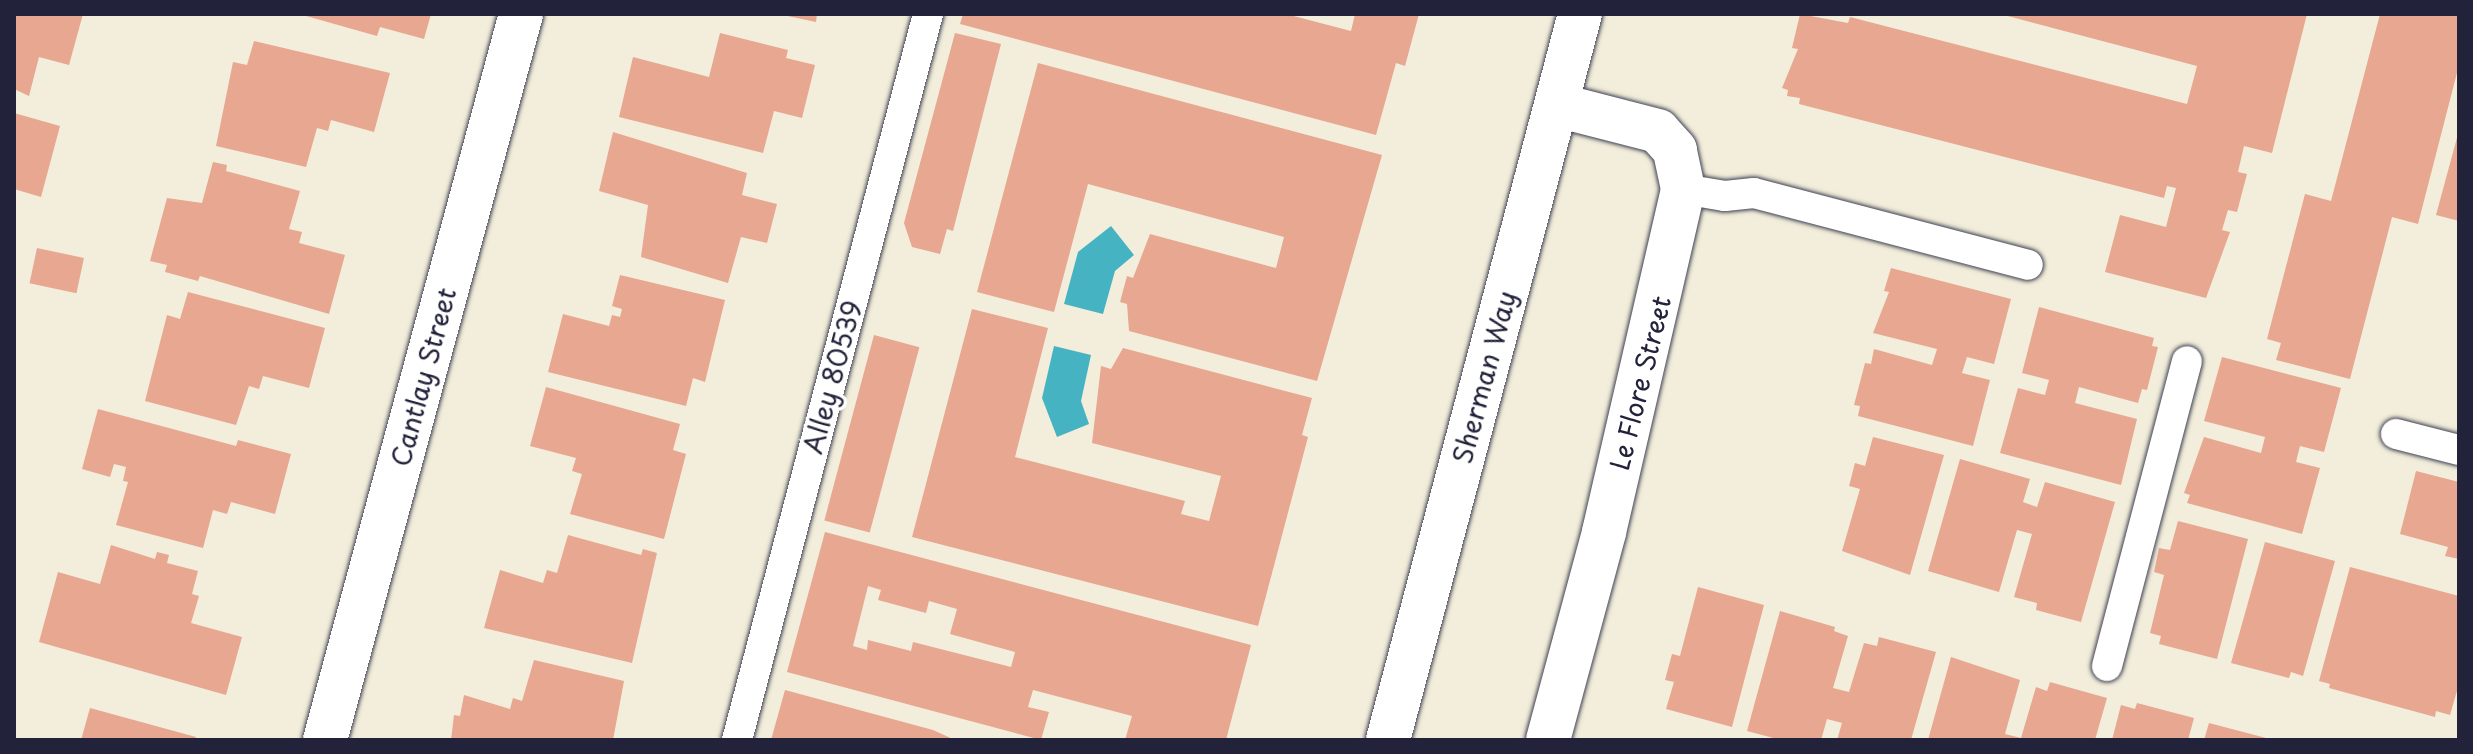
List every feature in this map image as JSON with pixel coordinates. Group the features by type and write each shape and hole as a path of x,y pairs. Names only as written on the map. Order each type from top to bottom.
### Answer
{"street":[{"name":"Cantlay Street","path":"325,740 521,14"},
{"name":"Sherman Way","path":"1388,740 1580,14"},
{"name":"Le Flore Street","path":"1548,740 1604,532 1683,189 1675,150 1658,131 1557,105"}],"lane":[{"name":"Alley 80539","path":"737,740 928,14"},
{"path":"1683,189 1725,196 1754,193 2028,265"},
{"path":"2107,666 2187,361"},
{"path":"2396,434 2459,450"}],"water":[{"path":"1111,226 1134,255 1115,271 1103,314 1064,304 1078,252"},
{"path":"1054,346 1091,355 1081,401 1089,424 1057,437 1042,398"}],"building":[{"path":"14,14 83,14 69,65 39,57 29,96 14,89"},
{"path":"299,14 431,14 424,39 380,27 377,36"},
{"path":"778,14 817,14 816,22"},
{"path":"963,14 1286,14 1351,31 1355,14 1419,14 1405,66 1396,63 1376,135 960,24"},
{"path":"1800,14 1848,23 1850,17 2187,104 2197,66 2000,14 2307,14 2272,153 2244,146 2238,172 2247,174 2237,212 2228,210 2222,230 2230,232 2206,298 2105,272 2120,215 2166,227 2176,188 2167,186 2164,198 1799,104 1800,98 1787,96 1788,90 1782,88 1798,49 1792,48"},
{"path":"2380,14 2459,14 2459,65 2418,224 2392,217 2350,379 2276,360 2281,343 2267,339 2305,194 2331,201"},
{"path":"720,33 788,50 786,58 815,65 802,118 774,111 763,153 619,117 633,57 709,77"},
{"path":"955,33 1001,44 953,231 947,229 940,254 912,247 904,223"},
{"path":"254,41 390,73 374,132 331,120 328,131 317,128 306,167 216,146 233,62 247,65"},
{"path":"1038,63 1382,155 1317,381 1129,331 1127,304 1120,302 1127,276 1133,278 1150,234 1276,268 1284,237 1088,184 1054,312 977,292"},
{"path":"14,113 60,126 41,197 14,189"},
{"path":"613,132 747,173 742,195 777,204 767,243 741,237 728,283 641,257 648,205 599,191"},
{"path":"2459,135 2459,221 2436,215"},
{"path":"213,162 227,165 226,171 300,191 289,229 302,232 299,243 345,255 329,314 200,276 198,281 165,272 167,265 150,261 167,198 202,203"},
{"path":"37,248 84,258 76,293 30,283"},
{"path":"1891,268 2011,299 1994,364 1967,357 1962,373 1990,380 1973,446 1858,416 1860,406 1854,405 1865,363 1871,364 1874,349 1932,365 1937,349 1873,333 1889,292 1884,291"},
{"path":"620,275 725,300 705,382 693,378 686,406 548,372 563,314 609,326 612,315 620,317 622,309 612,306"},
{"path":"188,292 325,328 309,388 263,376 259,389 249,386 236,425 145,401 167,315 180,319"},
{"path":"2039,307 2154,338 2152,346 2158,347 2147,390 2142,389 2138,403 2079,387 2075,403 2137,419 2121,485 2000,453 2018,388 2045,395 2049,380 2022,373"},
{"path":"972,309 1048,328 1015,457 1185,501 1181,514 1209,521 1221,476 1092,443 1101,366 1111,369 1123,348 1312,398 1302,435 1308,437 1258,626 912,537"},
{"path":"874,335 919,347 870,533 824,520"},
{"path":"2222,357 2341,388 2324,452 2300,446 2296,462 2320,468 2302,534 2187,503 2190,495 2184,493 2204,437 2261,453 2265,437 2204,421"},
{"path":"546,387 680,424 673,450 686,454 664,539 570,514 582,474 572,471 576,458 530,446"},
{"path":"98,409 236,446 238,440 291,454 275,514 231,502 227,514 213,510 203,548 116,525 128,482 123,481 126,467 114,464 110,477 82,469"},
{"path":"1873,437 1944,455 1910,575 1842,551 1860,489 1849,486 1855,463 1865,466"},
{"path":"1960,459 2030,479 2023,502 2037,507 2045,482 2115,502 2081,622 2036,610 2037,603 2014,597 2032,534 2017,530 1999,592 1928,571"},
{"path":"2416,471 2459,482 2459,559 2445,556 2448,547 2400,534"},
{"path":"2178,521 2248,539 2217,659 2159,644 2161,636 2150,633 2164,575 2154,572 2159,548 2170,550"},
{"path":"825,532 1251,645 1226,740 1125,740 1132,716 1033,690 1028,707 1049,712 1041,740 787,672","holes":["868,586 881,590 878,600 926,613 929,601 957,609 950,634 1015,652 1011,667 913,642 911,651 868,640 867,650 853,646"]},
{"path":"568,535 641,555 643,549 657,553 632,663 484,628 500,570 543,583 547,570 557,573"},
{"path":"2265,542 2335,561 2303,676 2291,672 2289,678 2231,663"},
{"path":"111,545 155,559 157,552 169,555 167,563 198,571 192,594 199,596 191,623 242,637 226,695 39,642 58,572 100,584"},
{"path":"2350,567 2459,596 2459,684 2450,715 2436,711 2435,717 2329,688 2330,684 2319,681"},
{"path":"1698,587 1764,605 1732,727 1666,709 1674,682 1665,680 1672,654 1680,656"},
{"path":"1780,611 1835,627 1834,631 1848,636 1833,688 1849,692 1864,643 1877,646 1879,637 1936,652 1911,740 1837,740 1842,723 1827,719 1821,740 1781,740 1747,731"},
{"path":"1951,657 2020,680 2005,734 2021,738 2036,687 2047,691 2050,682 2107,698 2095,740 1928,740"},
{"path":"534,660 624,681 613,740 451,740 454,715 460,716 464,695 510,709 513,698 522,701"},
{"path":"785,690 933,730 955,740 771,740"},
{"path":"2137,703 2194,718 2188,740 2112,740 2121,705 2135,709"},
{"path":"90,708 196,737 195,740 81,740"},
{"path":"2209,723 2270,739 2270,740 2204,740"}]}
